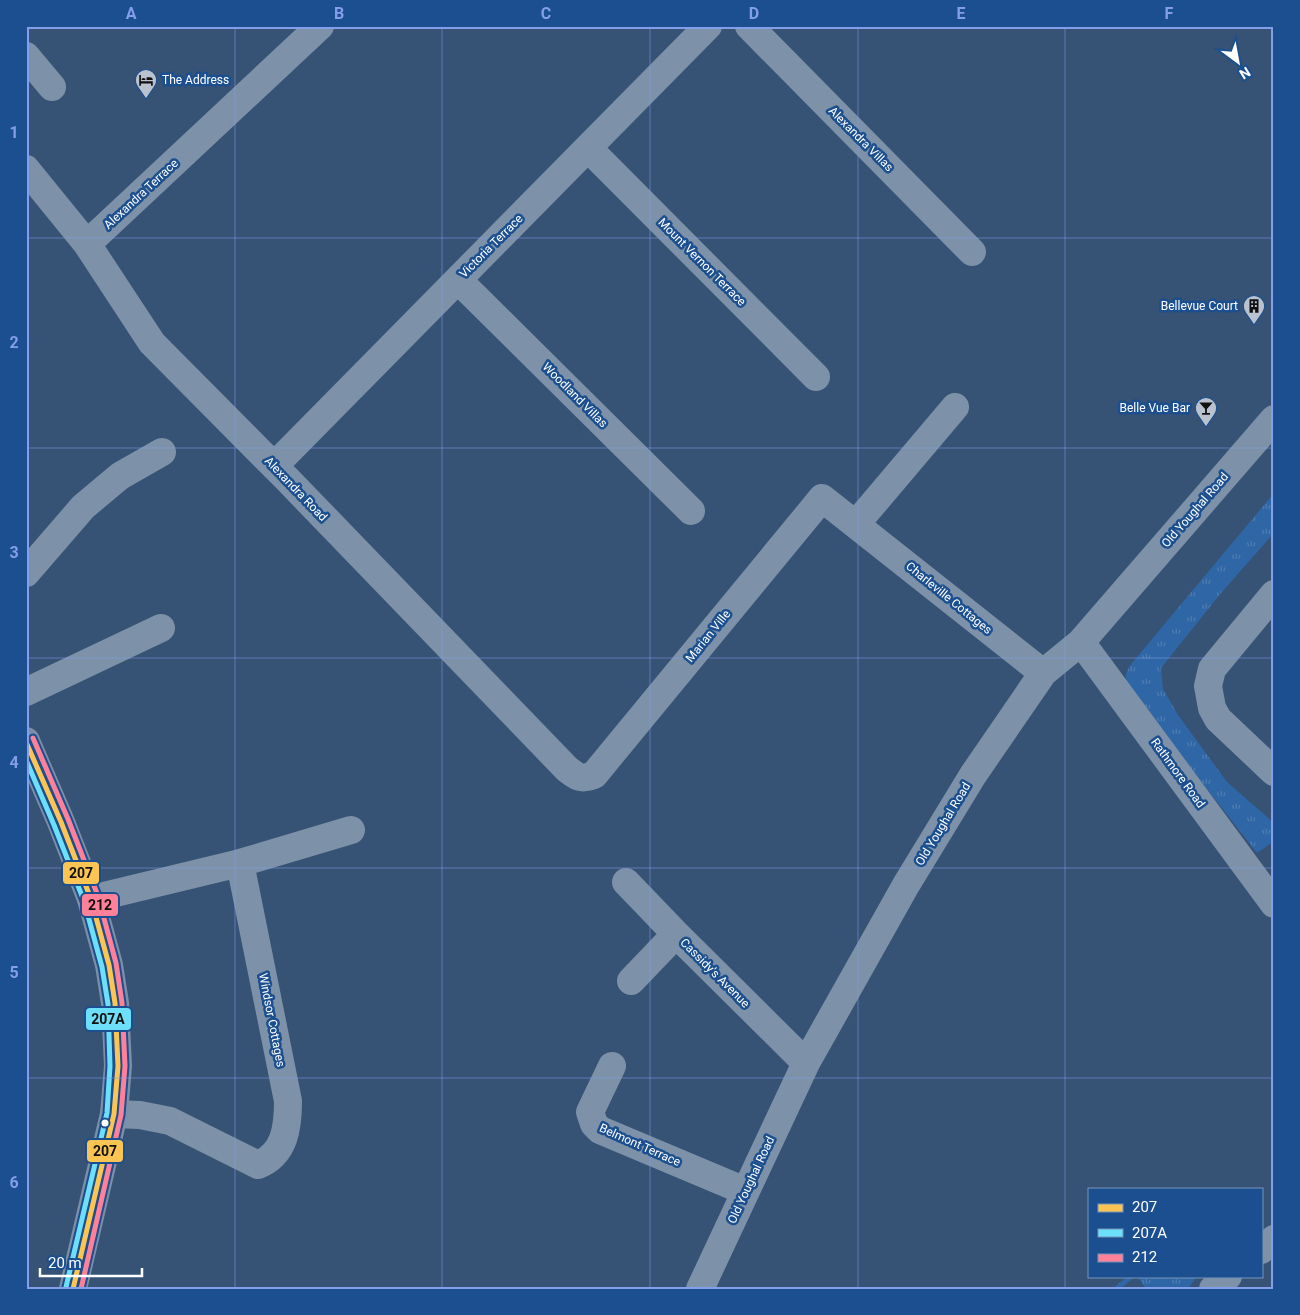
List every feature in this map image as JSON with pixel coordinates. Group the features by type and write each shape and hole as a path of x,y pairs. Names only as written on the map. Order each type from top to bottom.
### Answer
{"main road":[{"path":"26,741 62,822 91,899 109,965 115,1003 118,1066 114,1114 73,1289"}],"street":[{"name":"Alexandra Terrace","path":"87,244 195,144 245,94 320,26"},
{"name":"Victoria Terrace","path":"274,466 708,26"},
{"name":"Alexandra Villas","path":"750,26 972,252"},
{"path":"26,56 52,86"},
{"name":"Mount Vernon Terrace","path":"588,148 816,377"},
{"name":"Alexandra Road","path":"26,169 87,244 152,343 274,466 567,769 576,776 585,778 594,775"},
{"name":"Woodland Villas","path":"458,280 691,511"},
{"path":"856,524 955,407"},
{"name":"Old Youghal Road","path":"700,1289 806,1063 906,885 973,776 1043,673 1081,642 1274,419"},
{"path":"26,573 83,507 120,476 162,452"},
{"name":"Charleville Cottages","path":"822,498 1043,673"},
{"name":"Marian Ville","path":"594,775 822,498"},
{"path":"1274,594 1212,668 1208,686 1212,708 1218,719 1274,772"},
{"path":"26,692 161,628"},
{"name":"Rathmore Road","path":"1081,642 1274,904"},
{"path":"91,899 240,863 351,830"},
{"name":"Windsor Cottages","path":"114,1114 140,1115 170,1121 258,1165 267,1161 275,1154 283,1139 288,1119 288,1101 240,863"},
{"name":"Cassidy's Avenue","path":"626,882 806,1063"},
{"path":"631,981 676,934"},
{"name":"Belmont Terrace","path":"612,1066 590,1112 594,1124 600,1130 745,1191"},
{"path":"1262,1249 1274,1239"},
{"path":"1213,1289 1226,1278"}],"green space":[{"path":"1274,493 1274,533 1221,593 1161,668 1163,689 1178,715 1227,782 1274,823 1274,841 1257,853 1128,688 1126,678 1132,663"},
{"path":"1126,1278 1134,1278 1120,1289 1112,1289"},
{"path":"1138,1278 1196,1278 1188,1289 1146,1289"}],"transit line":[{"name":"212","path":"33,738 68,819 98,896 116,963 122,1003 125,1066 121,1115 81,1289"},
{"name":"207","path":"26,742 61,822 91,899 109,965 115,1003 118,1066 114,1114 73,1289"},
{"name":"207A","path":"26,760 84,901 102,967 108,1004 110,1066 107,1113 66,1287"}],"place":[{"name":"The Address","path":"146,99"},
{"name":"Bellevue Court","path":"1254,325"},
{"name":"Belle Vue Bar","path":"1206,427"}]}
